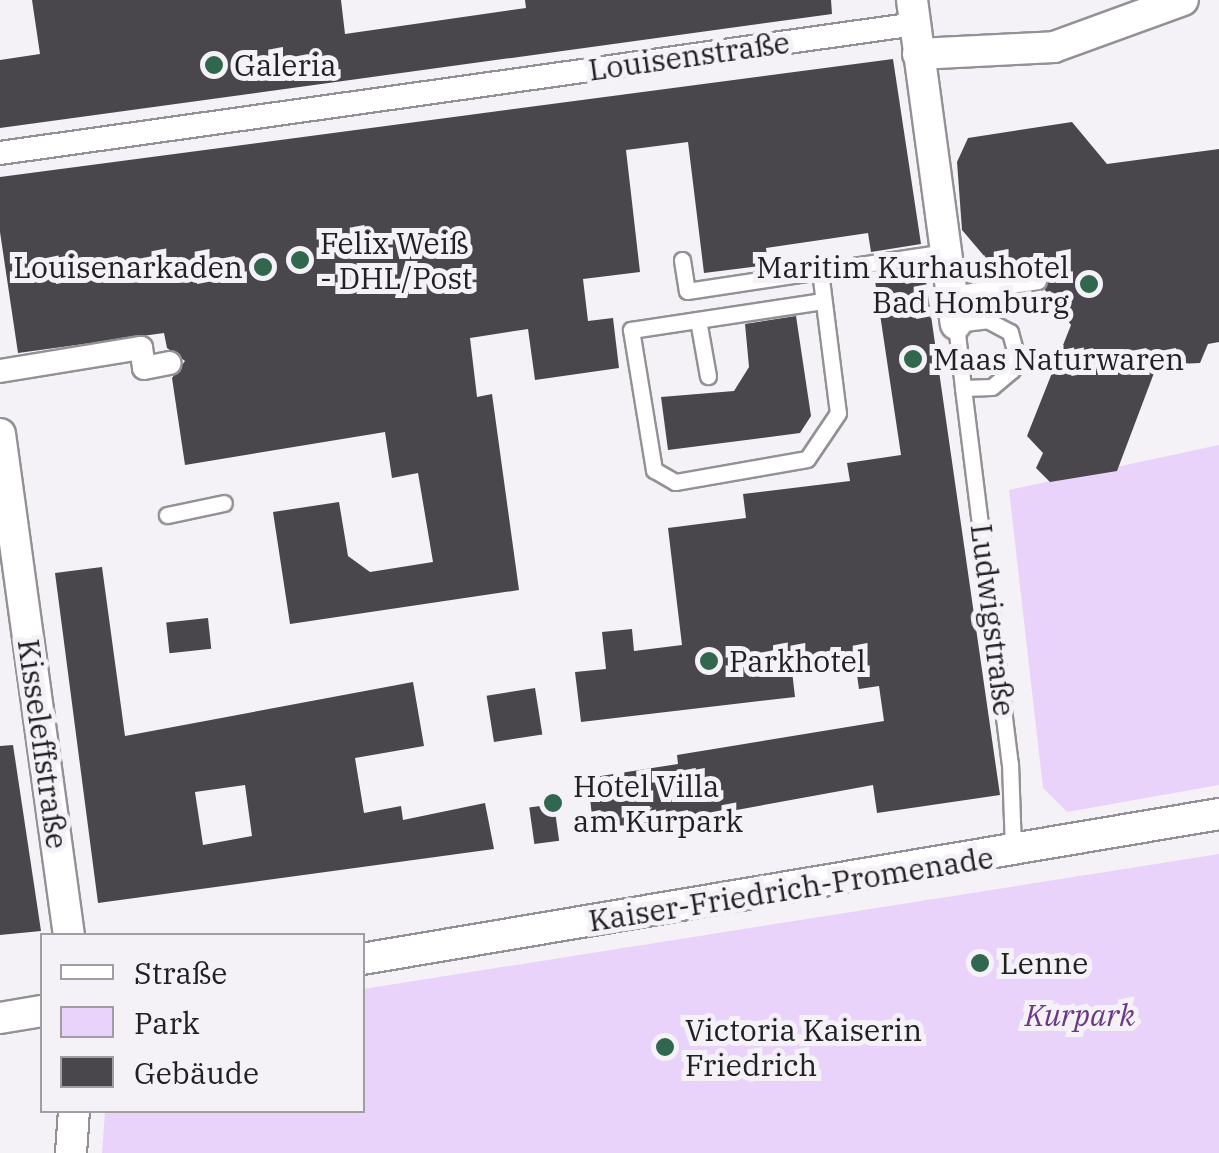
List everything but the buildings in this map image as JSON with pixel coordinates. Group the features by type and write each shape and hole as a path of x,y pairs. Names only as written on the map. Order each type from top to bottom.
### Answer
{"street":[{"name":"Louisenstraße","path":"0,153 124,147 465,99 915,26 1054,48 1183,0"},
{"name":"Ludwigstraße","path":"915,26 954,309"},
{"path":"0,371 141,348 144,368 170,363"},
{"name":"Kisseleffstraße","path":"0,434 69,933"},
{"name":"Kaiser-Friedrich-Promenade","path":"365,959 1013,852 1219,814"},
{"path":"0,1018 40,1011"},
{"path":"71,1153 74,1113"}],"lane":[{"path":"682,260 687,291 946,252"},
{"path":"820,271 824,301 838,413 807,459 675,482 654,470 631,330 824,301"},
{"path":"954,309 1038,282"},
{"path":"954,309 999,324 1016,344 1017,358 1004,380 964,388"},
{"name":"Ludwigstraße","path":"954,309 1010,763 1013,852"},
{"path":"698,320 708,376"},
{"path":"166,515 224,503"}],"green space":[{"path":"1219,445 1219,785 1067,812 1043,788 1009,490"},
{"name":"Kurpark","path":"1219,854 1219,1153 102,1153 105,1113 365,1113 365,989"}],"place":[{"name":"Galeria","path":"214,65"},
{"name":"Felix Weiß - DHL/Post","path":"300,260"},
{"name":"Louisenarkaden","path":"263,267"},
{"name":"Maritim Kurhaushotel Bad Homburg","path":"1089,284"},
{"name":"Maas Naturwaren","path":"913,359"},
{"name":"Parkhotel","path":"709,661"},
{"name":"Hotel Villa am Kurpark","path":"553,803"},
{"name":"Lenne","path":"980,963"},
{"name":"Victoria Kaiserin Friedrich","path":"665,1047"}]}
